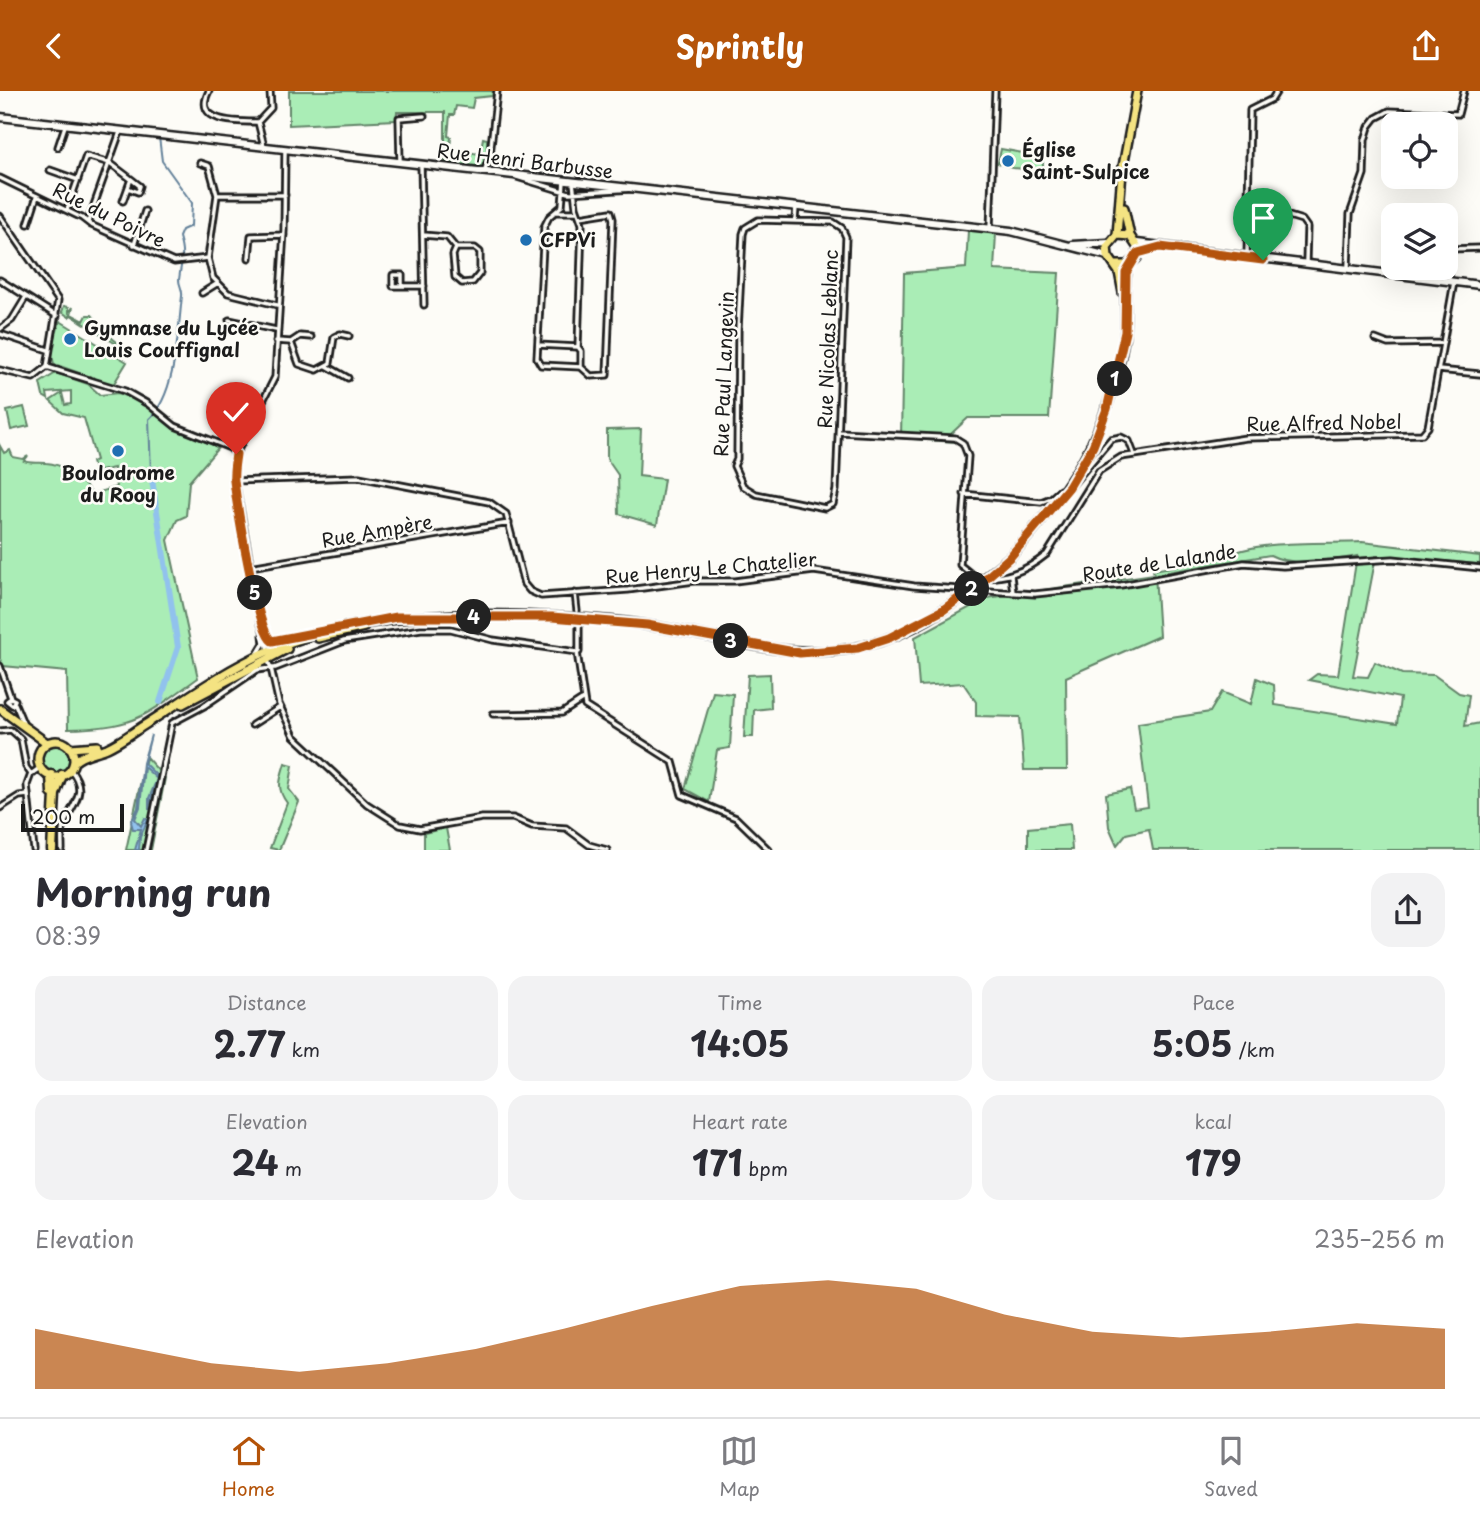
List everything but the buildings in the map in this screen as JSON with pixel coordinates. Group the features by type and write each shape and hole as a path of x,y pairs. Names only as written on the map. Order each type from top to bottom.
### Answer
{"highway":[{"path":"51,850 55,793 69,769"},
{"path":"51,775 51,850"}],"main road":[{"path":"1126,319 1116,265 1108,256 1108,243 1117,235 1121,183 1138,91"},
{"name":"Rue Henri Barbusse","path":"0,117 990,229 1026,234 1108,256"},
{"path":"1121,183 1130,236 1137,243 1480,285"},
{"path":"1117,235 1130,236"},
{"name":"Rue Henri Barbusse","path":"1046,240 1090,246 1108,243"},
{"path":"1137,243 1138,253"},
{"path":"146,724 268,654 335,629 396,617 552,617 606,621 687,632 781,652 816,653 858,648 889,638 961,597 1010,557 1069,487 1093,446 1116,375 1126,319 1128,265 1138,253 1160,247"},
{"path":"1116,265 1128,265"},
{"path":"23,727 40,751 41,767 51,775 69,769 82,755 108,747 127,736 244,662 314,639 426,618"},
{"path":"0,709 47,743 61,742 70,748 93,747 127,736"},
{"path":"40,751 47,743"},
{"path":"69,769 70,748"}],"street":[{"path":"209,91 204,105 208,113 216,119 258,122"},
{"path":"258,122 271,108 270,91"},
{"path":"484,172 490,155 497,91"},
{"path":"990,229 995,91"},
{"path":"1247,258 1250,110 1272,99 1277,91"},
{"path":"1348,270 1350,214 1362,182 1365,140 1369,127 1377,118 1390,111 1458,114 1464,91"},
{"path":"400,162 399,118 424,116"},
{"path":"258,122 264,146"},
{"path":"58,147 65,124"},
{"path":"88,222 121,130"},
{"path":"285,149 284,235 277,305 275,377 236,454 234,481 280,707 294,736 339,780 380,813 405,827 420,829 482,818 513,818 532,825 566,828 589,845 607,850"},
{"path":"67,211 86,156 110,163 140,186 138,192 128,188"},
{"path":"200,163 209,166 217,195 208,258 218,283 228,293 277,305"},
{"path":"421,164 425,305"},
{"path":"50,170 78,180"},
{"path":"516,175 530,184 563,193 633,189"},
{"name":"Rue du Poivre","path":"0,178 134,245 179,261 208,258"},
{"path":"124,201 131,179"},
{"path":"555,212 611,212 613,217 607,375 590,376 581,367 538,363 544,227 555,212 562,206 564,181"},
{"path":"573,182 579,214 578,347 581,351 581,367"},
{"path":"217,195 285,195"},
{"path":"28,224 37,196"},
{"path":"794,220 796,207"},
{"path":"134,245 145,211"},
{"path":"0,216 56,295 57,316 48,350 47,367 33,378 0,370"},
{"path":"1289,216 1302,220 1307,227 1305,265"},
{"name":"Rue Paul Langevin","path":"794,220 758,220 744,230 738,330 737,459 734,466 743,486 756,494 819,509 829,507 835,501"},
{"name":"Rue Nicolas Leblanc","path":"794,220 836,223 846,237 835,501"},
{"path":"423,235 442,234 456,248 475,248 480,252 480,273 473,282 462,283 454,274 453,255 456,248"},
{"path":"249,258 251,236 284,235"},
{"name":"Rue Alfred Nobel","path":"1011,575 1035,564 1047,554 1099,471 1114,460 1134,454 1247,438 1422,433 1428,427 1452,282 1449,250 1480,248"},
{"path":"0,280 57,316"},
{"path":"202,293 218,283"},
{"path":"402,286 424,286"},
{"path":"26,297 12,320 0,331 48,350"},
{"path":"229,320 276,330"},
{"path":"327,366 334,337 340,334 349,336"},
{"path":"276,341 291,342 300,336 311,337"},
{"path":"1376,339 1388,344 1443,343"},
{"path":"291,342 299,364 317,370 327,366"},
{"path":"538,345 578,347"},
{"path":"327,366 348,378"},
{"path":"47,367 125,391 158,411 175,426 230,448 236,454"},
{"path":"1438,370 1480,374"},
{"path":"839,432 958,439 968,451 959,556 962,569 980,578 1011,575 1013,593"},
{"path":"1069,487 1111,439 1121,437 1129,441 1134,454"},
{"path":"964,494 1047,501 1057,493 1093,446"},
{"path":"234,481 359,477 391,481 489,502 501,508 509,523"},
{"name":"Rue Ampère","path":"250,567 509,523"},
{"name":"Rue Henry Le Chatelier","path":"509,523 527,589 541,596 814,571 914,586 968,589"},
{"name":"Route de Lalande","path":"968,589 1013,593 1094,589 1244,563 1283,566 1393,559 1480,568"},
{"path":"575,593 577,611"},
{"path":"261,622 267,638 277,642 335,629"},
{"path":"244,662 262,648 261,622"},
{"path":"579,625 582,700 586,706 673,762 677,768 679,790 688,801 736,818 769,850"},
{"path":"146,850 172,723 204,706 257,670 271,668 344,641 421,629 461,631 512,643 573,650 579,654"},
{"path":"0,666 11,698 8,704 14,704 31,733"},
{"path":"493,714 562,713 582,700"},
{"path":"252,725 280,707"},
{"path":"0,731 11,730 22,739 26,767 31,774"},
{"path":"34,850 28,781 31,774 41,767"},
{"path":"62,850 63,828 79,799 79,783 69,769"},
{"path":"0,808 19,796 28,795"}],"green space":[{"path":"289,91 493,91 492,96 474,98 472,108 456,106 454,115 450,115 448,136 451,137 450,150 480,154 483,138 487,139 487,157 482,168 445,164 445,112 397,112 396,120 289,125"},
{"path":"1001,149 1028,154 1043,149 1043,170 1012,168 998,163"},
{"path":"968,230 996,233 994,270 1059,273 1049,418 968,418 952,433 957,442 901,438 904,273 966,268"},
{"path":"64,306 69,307 69,312 73,307 71,314 84,321 87,315 92,315 112,338 133,355 71,315 69,317 62,312"},
{"path":"60,321 127,362 113,385 54,364 51,351"},
{"path":"56,373 88,384 100,395 118,393 132,398 218,448 189,482 186,516 177,520 168,540 198,678 152,711 110,726 68,729 67,672 3,666 0,659 0,446 4,453 10,450 13,457 23,459 28,456 24,461 53,464 66,469 92,494 116,487 114,468 95,472 92,462 96,460 84,418 63,413 50,401 62,393 65,405 71,404 71,391 47,393 48,399 43,396 40,383"},
{"path":"24,407 29,426 11,430 7,411"},
{"path":"641,429 639,476 664,479 657,525 619,514 618,475 607,459 607,430"},
{"path":"1362,542 1480,556 1480,564 1376,556 1353,676 1368,677 1375,662 1402,674 1434,675 1459,693 1469,695 1465,726 1480,723 1480,850 1153,850 1149,829 1126,834 1117,845 1109,827 1106,794 1130,789 1134,809 1148,807 1138,723 1210,712 1222,692 1251,704 1257,678 1274,685 1275,705 1397,724 1400,698 1309,680 1317,674 1338,675 1357,556 1301,562 1270,555 1155,574 1159,636 1066,677 1067,770 1024,770 1020,717 976,716 976,702 963,683 919,686 915,637 987,598 1154,574 1153,570 1223,558 1236,552 1270,545"},
{"path":"770,674 771,708 754,710 753,737 744,737 748,675"},
{"path":"713,692 733,694 730,748 717,750 709,802 685,789"},
{"path":"56,744 62,745 70,753 70,765 62,773 56,774 50,773 42,765 41,759 42,753 50,745"},
{"path":"146,757 165,778 151,850 126,850"},
{"path":"285,763 293,765 289,789 299,802 279,850 270,848 287,803 280,788"},
{"path":"1070,824 1072,850 1028,850 1028,828"},
{"path":"446,828 450,850 424,850 424,833"}],"water":[{"path":"151,735 144,763 158,777 149,810 149,798 157,779 144,767 140,807 135,819 141,826 145,818 148,820 140,837 139,850 135,850 141,829 133,829 131,822 138,808 143,763"}],"waterway":[{"path":"151,473 149,419 165,395 174,362 182,294 179,280 182,255 179,237 182,230 191,226 192,203 162,161 159,137"},
{"path":"151,473 178,647 160,702"}],"place":[{"name":"Église Saint-Sulpice","path":"1008,161"},
{"name":"CFPVi","path":"526,240"},
{"name":"Gymnase du Lycée Louis Couffignal","path":"70,339"},
{"name":"Boulodrome du Rooy","path":"118,451"}],"route":[{"path":"236,454 234,481 250,567 261,622 267,638 272,641 281,642 332,628 396,617 552,617 647,625 781,652 816,653 858,648 910,629 943,610 984,580 1010,557 1069,487 1093,446 1107,409 1125,332 1128,299 1126,273 1128,265 1137,258 1138,253 1148,248 1160,247 1263,260"}]}
